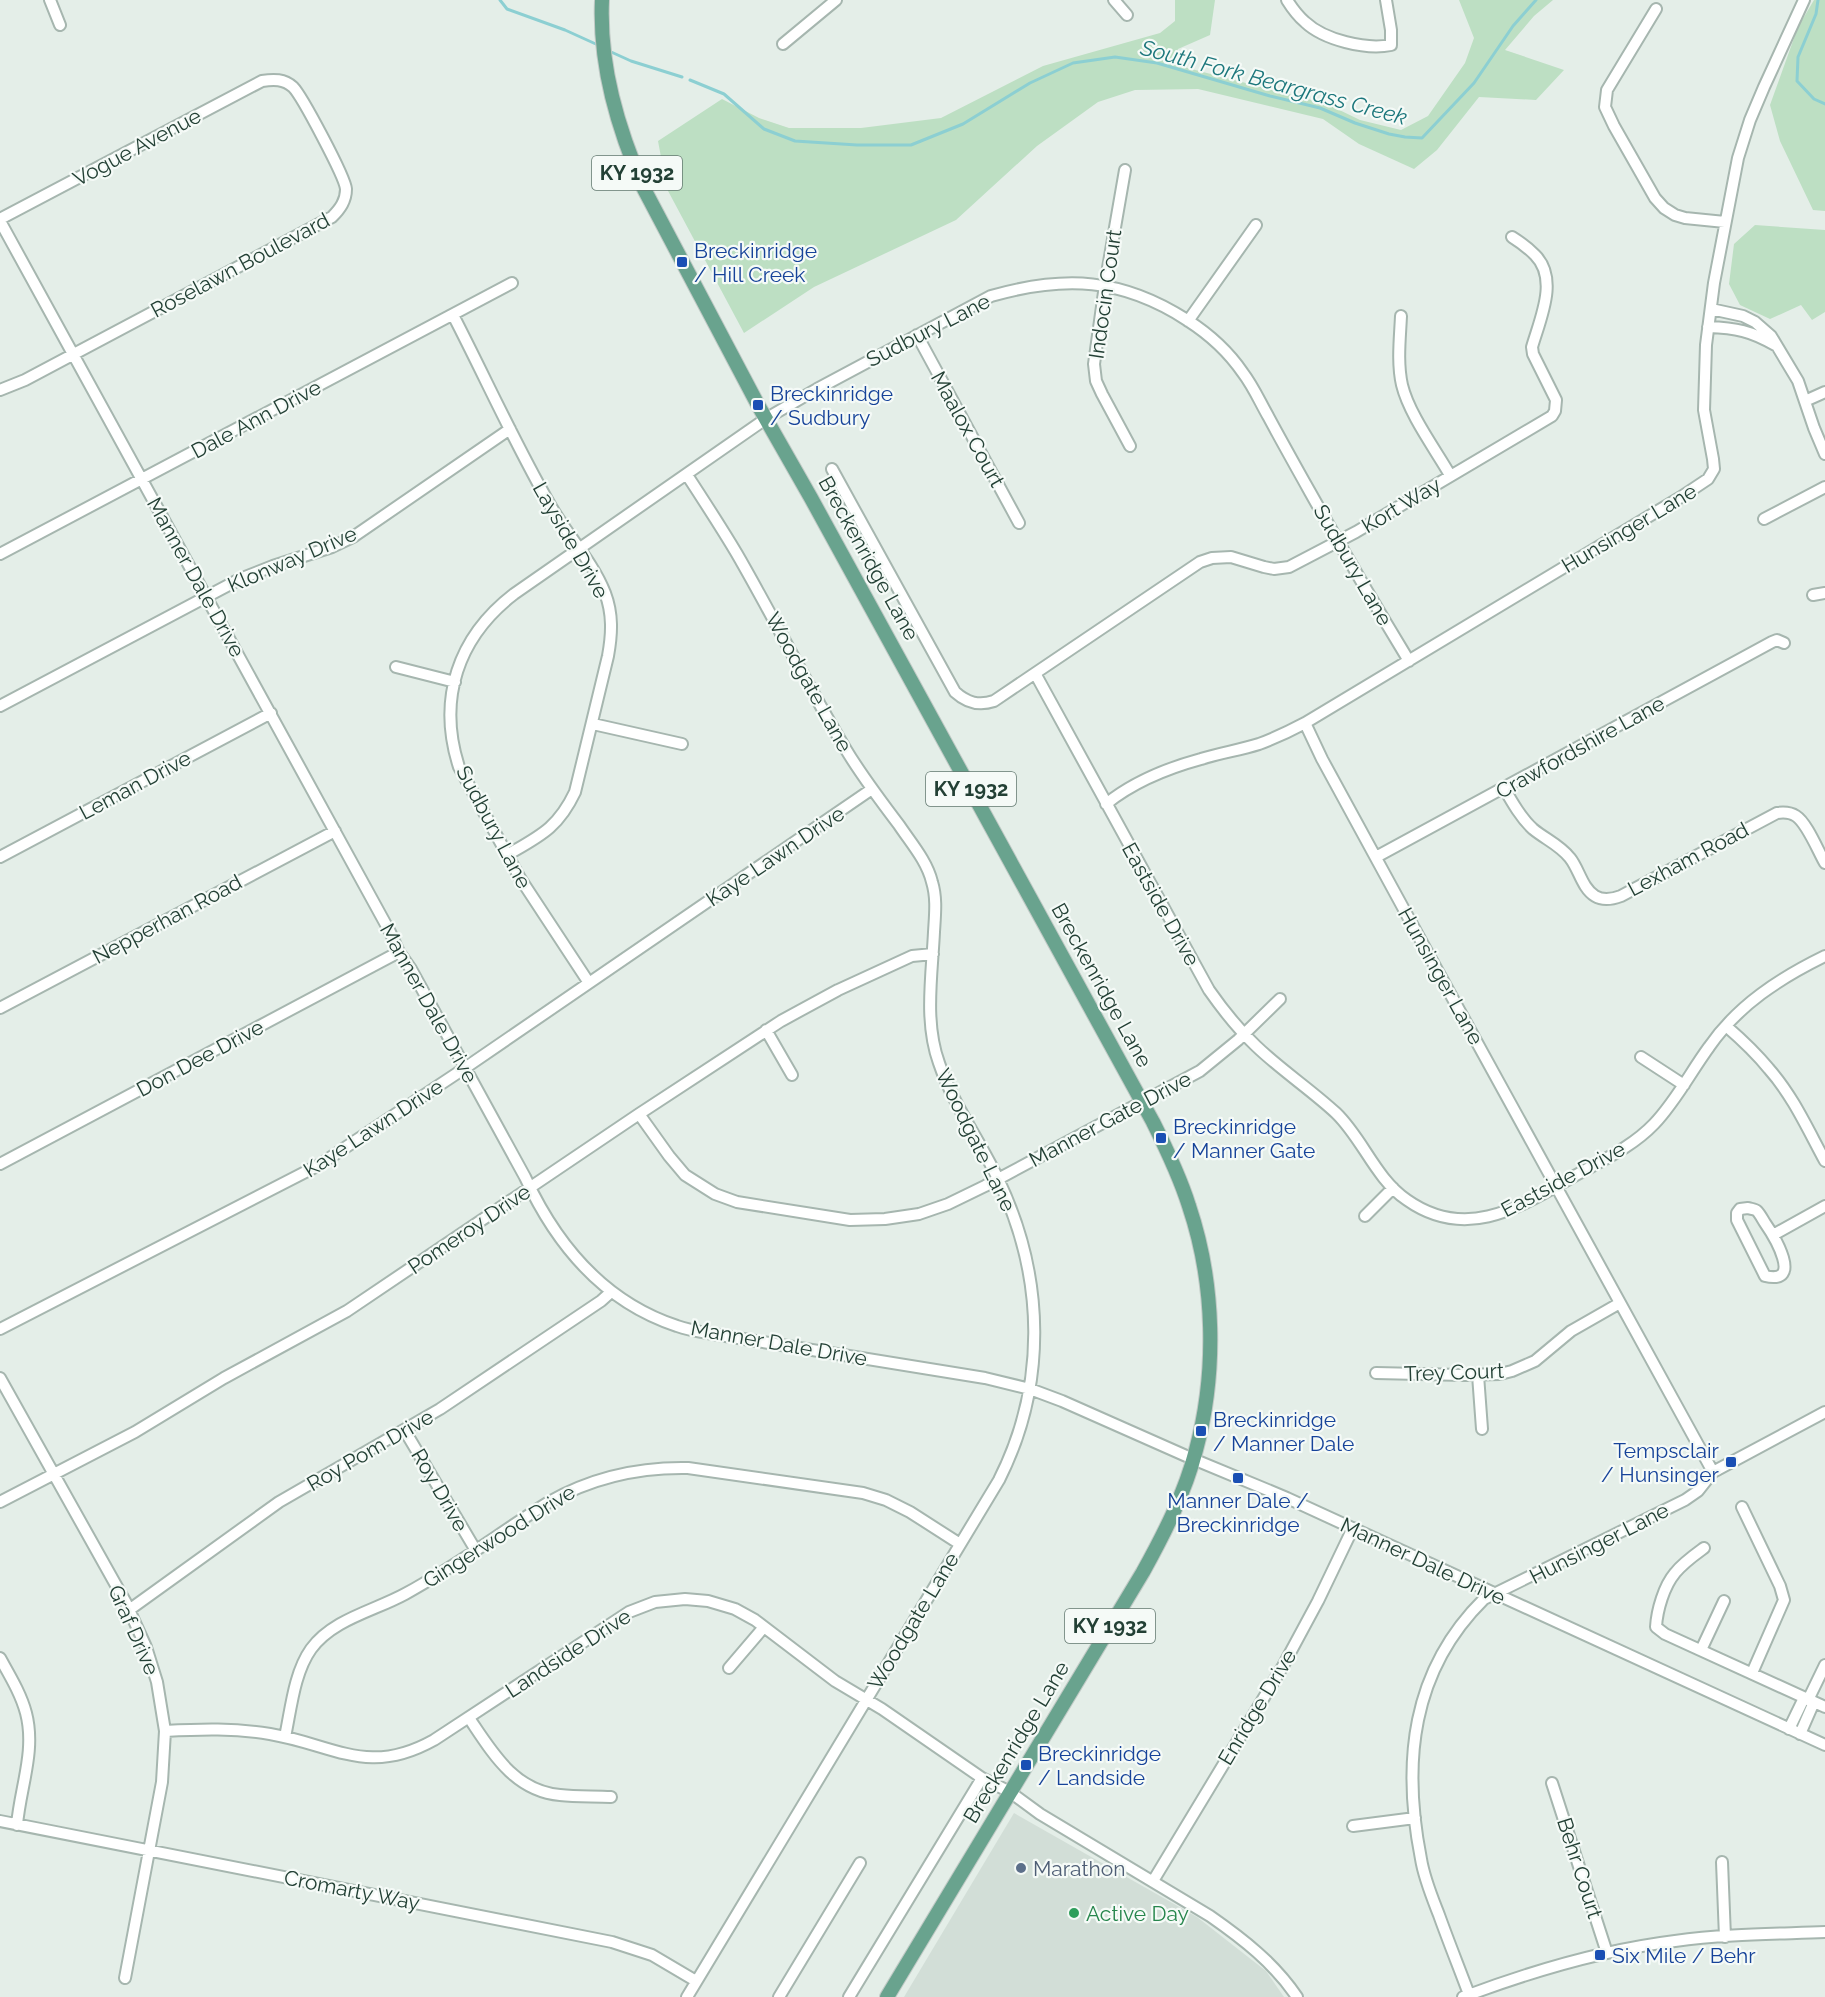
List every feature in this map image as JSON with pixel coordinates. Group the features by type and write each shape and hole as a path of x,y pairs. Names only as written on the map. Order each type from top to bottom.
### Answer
{"main road":[{"name":"Breckenridge Lane","path":"602,0 601,21 607,77 617,118 644,189 1142,1102 1168,1153 1190,1208 1208,1292 1210,1360 1201,1431 1185,1483 1155,1551 887,1997"}],"street":[{"path":"50,0 60,25"},
{"path":"783,44 836,0"},
{"path":"1114,0 1127,15"},
{"path":"1287,0 1304,22 1326,35 1379,48 1391,45 1386,0"},
{"name":"Hunsinger Lane","path":"1467,1996 1428,1886 1421,1859 1415,1818 1412,1747 1415,1726 1438,1662 1460,1624 1484,1599 1685,1500 1698,1491 1713,1473 1322,759 1305,723 1708,479 1714,469 1704,410 1708,327 1725,222 1738,158 1750,120 1804,0"},
{"path":"1656,9 1607,90 1605,106 1655,198 1664,208 1685,218 1725,222"},
{"name":"Vogue Avenue","path":"0,220 262,81 275,80"},
{"name":"Roselawn Boulevard","path":"0,390 24,380 332,217 339,211 344,203 346,190 340,172 297,93 285,82 275,80"},
{"name":"Indocin Court","path":"1125,170 1094,353 1094,374 1130,446"},
{"name":"Manner Dale Drive","path":"0,220 530,1188 575,1258 611,1292 643,1312 676,1326 937,1369 1030,1389 1088,1411 1193,1459 1287,1498 1825,1745"},
{"path":"1188,321 1256,225"},
{"name":"Kort Way","path":"832,469 951,685 960,697 968,701 977,704 994,701 1036,675 1195,565 1205,560 1231,557 1264,567 1283,569 1300,562 1339,542 1552,416 1556,400 1533,354 1532,346 1547,280 1535,254 1512,237"},
{"name":"Sudbury Lane","path":"589,983 539,909 507,855 466,781 454,751 450,714 455,682 470,641 490,614 514,594 767,418 978,302 1022,287 1057,283 1105,285 1137,294 1166,307 1218,344 1243,372 1409,661"},
{"name":"Dale Ann Drive","path":"0,554 512,284"},
{"path":"1711,309 1728,312 1755,322 1766,331 1794,372 1825,454"},
{"name":"Layside Drive","path":"453,315 548,502 605,592 611,614 611,640 578,784 566,811 545,833 507,855"},
{"path":"1401,316 1399,359 1402,386 1411,407 1450,475"},
{"path":"1708,327 1740,329 1754,333 1776,345"},
{"name":"Maalox Court","path":"917,335 1019,522"},
{"path":"1805,402 1825,392"},
{"name":"Klonway Drive","path":"0,706 207,596 273,566 343,543 510,429"},
{"name":"Woodgate Lane","path":"687,475 738,555 845,748 915,848 930,874 935,901 931,1025 935,1053 952,1093 998,1179 1024,1246 1032,1285 1035,1327 1030,1389 1018,1436 999,1480 687,1997"},
{"path":"1764,519 1825,487"},
{"path":"1813,595 1825,593"},
{"name":"Crawfordshire Lane","path":"1376,857 1772,642 1777,640 1784,643"},
{"path":"396,667 455,682"},
{"name":"Eastside Drive","path":"1036,675 1209,990 1230,1019 1255,1045 1335,1112 1349,1127 1384,1179 1405,1199 1425,1210 1448,1218 1469,1220 1503,1213 1615,1154 1642,1135 1663,1114 1709,1045 1738,1012 1779,981 1825,956"},
{"name":"Leman Drive","path":"0,857 271,713"},
{"path":"1106,804 1121,792 1172,769 1199,759 1258,744 1305,723"},
{"path":"593,724 681,744"},
{"name":"Lexham Road","path":"1504,788 1527,823 1564,851 1571,859 1586,887 1593,895 1604,899 1621,896 1777,813 1788,812 1802,821 1825,863"},
{"name":"Kaye Lawn Drive","path":"0,1329 319,1165 465,1068 872,789"},
{"name":"Nepperhan Road","path":"0,1008 335,831"},
{"name":"Don Dee Drive","path":"0,1164 399,952"},
{"name":"Pomeroy Drive","path":"0,1502 135,1432 224,1378 347,1311 766,1030 838,990 912,956 933,954"},
{"name":"Manner Gate Drive","path":"639,1114 685,1175 716,1194 750,1206 850,1220 885,1219 919,1214 948,1204 998,1179 1200,1071 1219,1058 1280,999"},
{"path":"1726,1026 1771,1070 1788,1095 1825,1161"},
{"path":"766,1030 792,1075"},
{"path":"1641,1057 1684,1085"},
{"path":"1365,1216 1393,1188"},
{"path":"1773,1235 1825,1206"},
{"path":"1748,1208 1757,1211 1773,1235 1785,1261 1784,1270 1774,1279 1766,1276 1762,1271 1737,1220 1740,1209 1748,1208"},
{"name":"Roy Pom Drive","path":"129,1610 279,1502 405,1431 548,1337 611,1292"},
{"name":"Trey Court","path":"1376,1373 1500,1374 1529,1364 1545,1354 1571,1331 1620,1303"},
{"path":"1478,1375 1482,1429"},
{"name":"Graf Drive","path":"0,1378 129,1610 157,1682 165,1731 162,1782 125,1978"},
{"path":"1713,1473 1825,1412"},
{"name":"Roy Drive","path":"405,1431 475,1549"},
{"name":"Gingerwood Drive","path":"285,1737 301,1668 317,1642 339,1624 404,1594 567,1491 598,1479 635,1470 666,1467 720,1472 863,1493 886,1500 910,1512 960,1544"},
{"path":"1742,1507 1780,1586 1784,1600 1752,1673"},
{"name":"Enridge Drive","path":"1153,1881 1283,1666 1318,1601 1353,1528"},
{"path":"1704,1548 1673,1574 1657,1617 1656,1627 1665,1634 1825,1707"},
{"name":"Landside Drive","path":"165,1731 231,1729 285,1737 352,1755 389,1757 418,1749 629,1612 655,1602 685,1599 708,1601 735,1610 764,1626 835,1681 924,1737 982,1778 1010,1792 1041,1815 1237,1934 1264,1957 1297,1997"},
{"path":"1701,1650 1724,1601"},
{"path":"729,1668 764,1626"},
{"path":"0,1658 22,1701 29,1734 28,1757 17,1825"},
{"path":"1795,1731 1825,1665"},
{"path":"469,1718 496,1759 525,1784 558,1795 611,1797"},
{"path":"849,1997 982,1778"},
{"name":"Behr Court","path":"1552,1783 1607,1953"},
{"path":"1353,1826 1415,1818"},
{"name":"Cromarty Way","path":"0,1821 626,1945 652,1955 696,1981"},
{"path":"1722,1862 1725,1937"},
{"path":"779,1997 860,1863"},
{"path":"1467,1996 1563,1964 1677,1940 1825,1932"}],"shaded area":[{"path":"1014,1813 1197,1917 1266,1971 1284,1997 904,1997"}],"green space":[{"path":"1175,0 1215,0 1210,35 1178,49 1172,64 1327,104 1360,120 1401,130 1428,116 1465,63 1474,38 1459,0 1553,0 1534,16 1505,50 1564,70 1536,100 1479,97 1437,150 1414,169 1359,144 1323,119 1198,89 1135,90 1098,102 1037,146 956,220 814,287 744,333 667,189 658,141 722,99 759,118 789,128 861,128 941,118 1043,66 1160,33 1175,21"},
{"path":"1814,0 1825,0 1825,211 1813,210 1780,141 1770,105 1798,27"},
{"path":"1755,225 1825,230 1825,312 1812,320 1801,305 1770,319 1740,305 1729,284 1734,244"}],"waterway":[{"name":"South Fork Beargrass Creek","path":"500,0 507,9 565,30 598,45"},
{"name":"South Fork Beargrass Creek","path":"690,80 724,94 764,129 795,141 857,145 911,145 963,124 1030,83 1073,63 1115,57 1157,63 1320,108 1389,134 1422,138 1474,83 1513,26 1536,0"},
{"name":"South Fork Beargrass Creek","path":"1818,0 1816,14 1798,57 1797,81 1814,99 1825,104"},
{"name":"South Fork Beargrass Creek","path":"609,51 631,61 682,77"}],"place":[{"name":"Breckinridge / Hill Creek","path":"682,262"},
{"name":"Breckinridge / Sudbury","path":"758,405"},
{"name":"Breckinridge / Manner Gate","path":"1161,1138"},
{"name":"Breckinridge / Manner Dale","path":"1201,1431"},
{"name":"Tempsclair / Hunsinger","path":"1731,1462"},
{"name":"Manner Dale / Breckinridge","path":"1238,1478"},
{"name":"Breckinridge / Landside","path":"1026,1765"},
{"name":"Marathon","path":"1021,1868"},
{"name":"Active Day","path":"1074,1913"},
{"name":"Six Mile / Behr","path":"1600,1955"}]}
